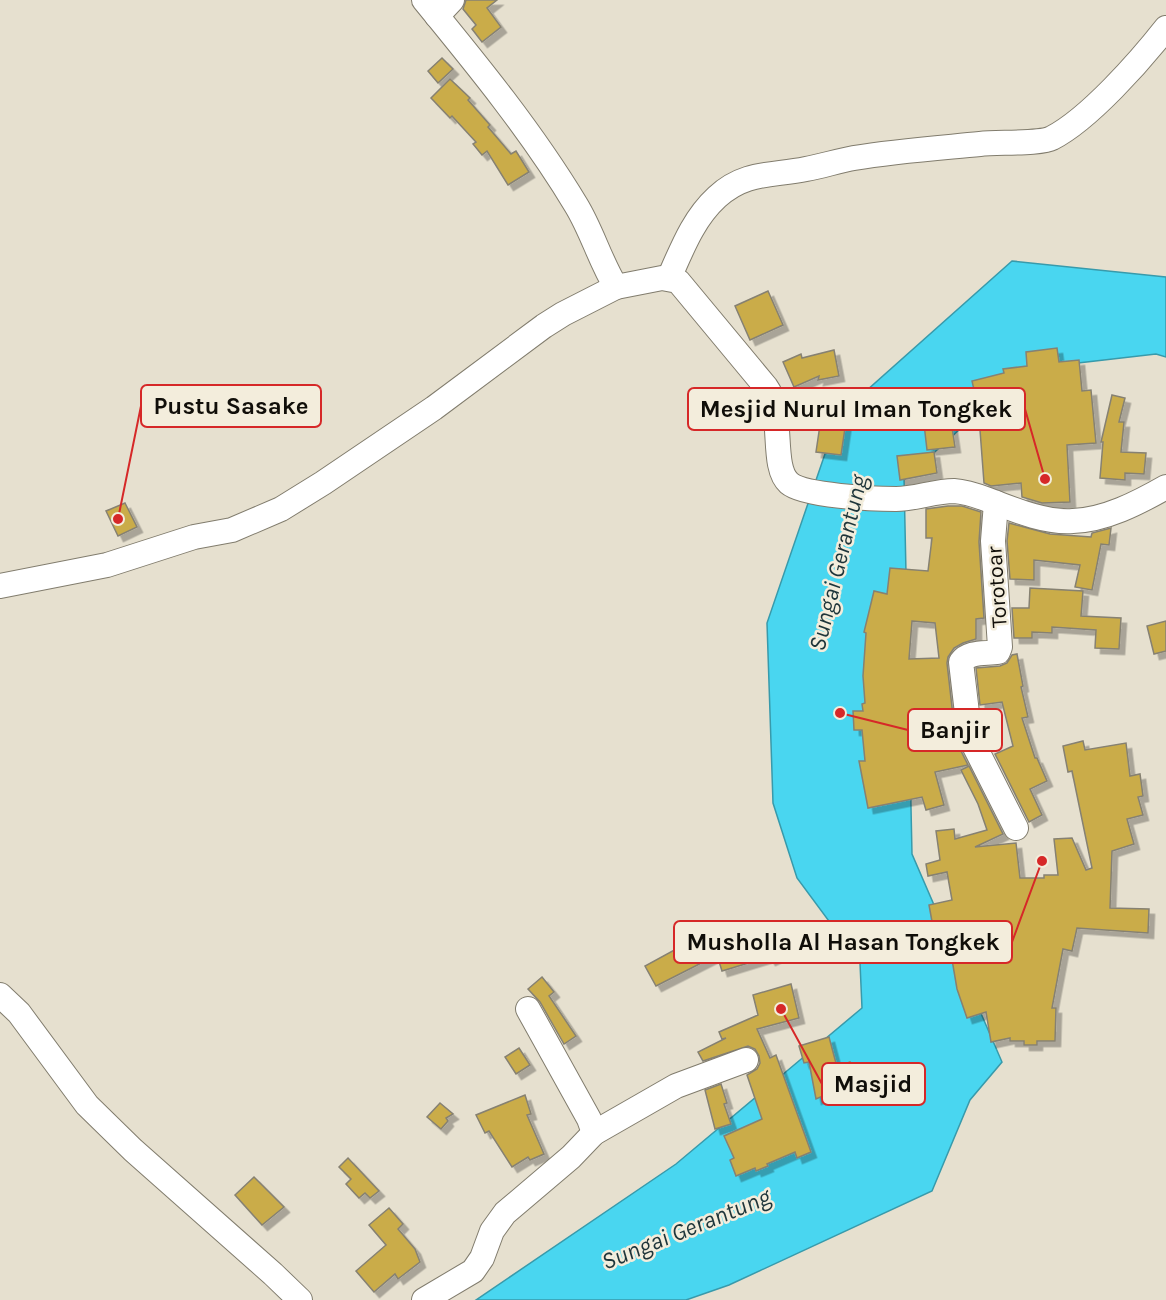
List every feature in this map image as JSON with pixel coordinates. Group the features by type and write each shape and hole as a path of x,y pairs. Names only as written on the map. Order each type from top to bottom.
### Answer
{"street":[{"path":"438,5 578,207 590,231 603,267 616,287"},
{"path":"669,278 691,229 703,211 718,196 736,184 769,173 803,170 855,158 1001,141 1044,141 1060,133 1090,110 1144,55 1166,28"},
{"path":"0,586 107,565 194,537 232,530 281,509 434,408 563,314 616,287 669,278 678,281 686,290 770,393 777,413 783,476 788,482 802,490 897,499 951,491 968,492 1044,518 1076,521 1103,516 1125,508 1166,487"},
{"name":"Torotoar","path":"996,503 993,541 1000,647 998,652 972,654 964,657 961,662 967,713 975,747 1016,828"},
{"path":"0,996 20,1013 87,1105 133,1150 300,1300"},
{"path":"528,1010 590,1119 594,1133"},
{"path":"424,1300 473,1271 482,1258 492,1231 505,1213 571,1157 594,1133 676,1086 746,1060"}],"water":[{"name":"Sungai Gerantung","path":"1012,261 1166,277 1166,357 1156,354 1026,369 904,480 912,854 1002,1062 970,1100 932,1191 729,1285 686,1300 476,1300 676,1164 862,1008 860,963 797,878 773,803 767,623 838,416"}],"building":[{"path":"466,0 497,0 487,8 501,27 482,42 472,29 476,25 463,9"},
{"path":"442,58 453,69 438,83 428,71"},
{"path":"450,79 470,98 468,100 511,154 516,151 529,172 508,185 487,151 482,155 473,144 476,142 452,116 450,118 431,98"},
{"path":"768,291 783,325 750,340 735,306"},
{"path":"1057,348 1059,362 1079,360 1082,391 1091,390 1096,443 1067,445 1070,502 1042,503 1022,497 1021,483 991,486 984,483 980,430 983,429 972,381 1004,373 1003,369 1027,366 1026,352"},
{"path":"834,350 839,376 818,380 819,376 794,387 783,362 801,354 802,358"},
{"path":"1112,395 1125,398 1119,422 1124,422 1121,452 1146,453 1144,474 1125,473 1125,480 1100,478 1103,442 1101,442"},
{"path":"816,399 856,403 854,422 846,421 841,455 816,452 821,418 814,417"},
{"path":"951,421 955,447 927,450 924,424"},
{"path":"934,452 937,473 900,480 897,456"},
{"path":"125,503 137,527 118,536 106,511"},
{"path":"962,506 981,512 979,542 984,618 976,619 976,639 954,648 947,663 953,716 961,751 968,765 935,772 944,805 926,810 922,797 868,808 859,761 865,761 862,730 854,730 853,711 863,711 862,704 865,703 863,676 866,633 864,632 874,591 887,594 890,568 928,571 932,538 926,538 926,509","holes":["912,621 935,623 939,658 909,659"]},
{"path":"1009,523 1050,534 1091,537 1092,533 1111,528 1109,545 1101,544 1092,590 1075,587 1080,565 1034,560 1034,580 1010,579 1007,541"},
{"path":"1030,588 1083,591 1081,616 1121,618 1119,649 1095,648 1096,630 1052,627 1052,633 1032,632 1032,638 1014,638 1012,608 1029,608"},
{"path":"1166,621 1166,651 1154,654 1147,626"},
{"path":"1017,654 1028,717 1022,718 1035,758 1047,781 1030,789 1042,815 1029,822 995,754 1013,746 1002,702 980,705 976,668 1000,666 1007,663 1012,655"},
{"path":"1083,741 1085,750 1126,743 1130,776 1140,774 1143,796 1138,797 1143,815 1127,819 1134,844 1112,851 1110,908 1149,909 1148,933 1077,928 1072,951 1063,949 1052,1008 1056,1008 1055,1041 1037,1041 1037,1045 1024,1045 1024,1041 1010,1041 1010,1038 991,1042 986,1012 967,1018 957,989 946,924 933,927 929,905 952,900 947,872 928,876 926,864 940,860 936,831 954,829 955,839 987,830 978,804 961,770 969,766 1003,834 975,847 1016,843 1020,878 1044,878 1044,875 1058,875 1054,839 1072,838 1086,870 1092,868 1072,771 1068,772 1063,746"},
{"path":"760,928 766,947 791,936 796,948 770,960 768,957 722,971 717,955 656,986 645,966 689,942 695,953 748,936 747,932"},
{"path":"542,977 554,992 549,996 576,1036 564,1044 540,1002 528,989"},
{"path":"791,984 799,1018 757,1029 770,1058 776,1055 811,1152 797,1158 795,1152 756,1171 755,1168 736,1176 730,1160 734,1158 724,1136 762,1119 747,1075 757,1069 760,1063 759,1056 755,1049 748,1046 703,1061 698,1052 726,1038 722,1039 719,1032 758,1015 753,995"},
{"path":"829,1037 837,1067 850,1062 858,1081 816,1099 809,1062 804,1063 799,1046"},
{"path":"519,1048 530,1065 516,1074 505,1057"},
{"path":"721,1084 727,1103 724,1104 731,1124 715,1129 705,1090"},
{"path":"525,1095 531,1114 527,1115 544,1154 530,1160 528,1157 512,1167 489,1131 485,1133 476,1115"},
{"path":"440,1103 453,1114 446,1118 448,1121 441,1129 427,1117"},
{"path":"348,1158 379,1191 370,1198 365,1193 359,1198 346,1184 351,1179 339,1167"},
{"path":"254,1177 284,1207 262,1225 235,1195"},
{"path":"389,1208 403,1224 398,1229 415,1249 420,1262 398,1279 395,1274 374,1292 356,1271 386,1245 369,1225"}],"place":[{"name":"Mesjid Nurul Iman Tongkek","path":"1045,479"},
{"name":"Pustu Sasake","path":"118,519"},
{"name":"Banjir","path":"840,713"},
{"name":"Musholla Al Hasan Tongkek","path":"1042,861"},
{"name":"Masjid","path":"781,1009"}]}
